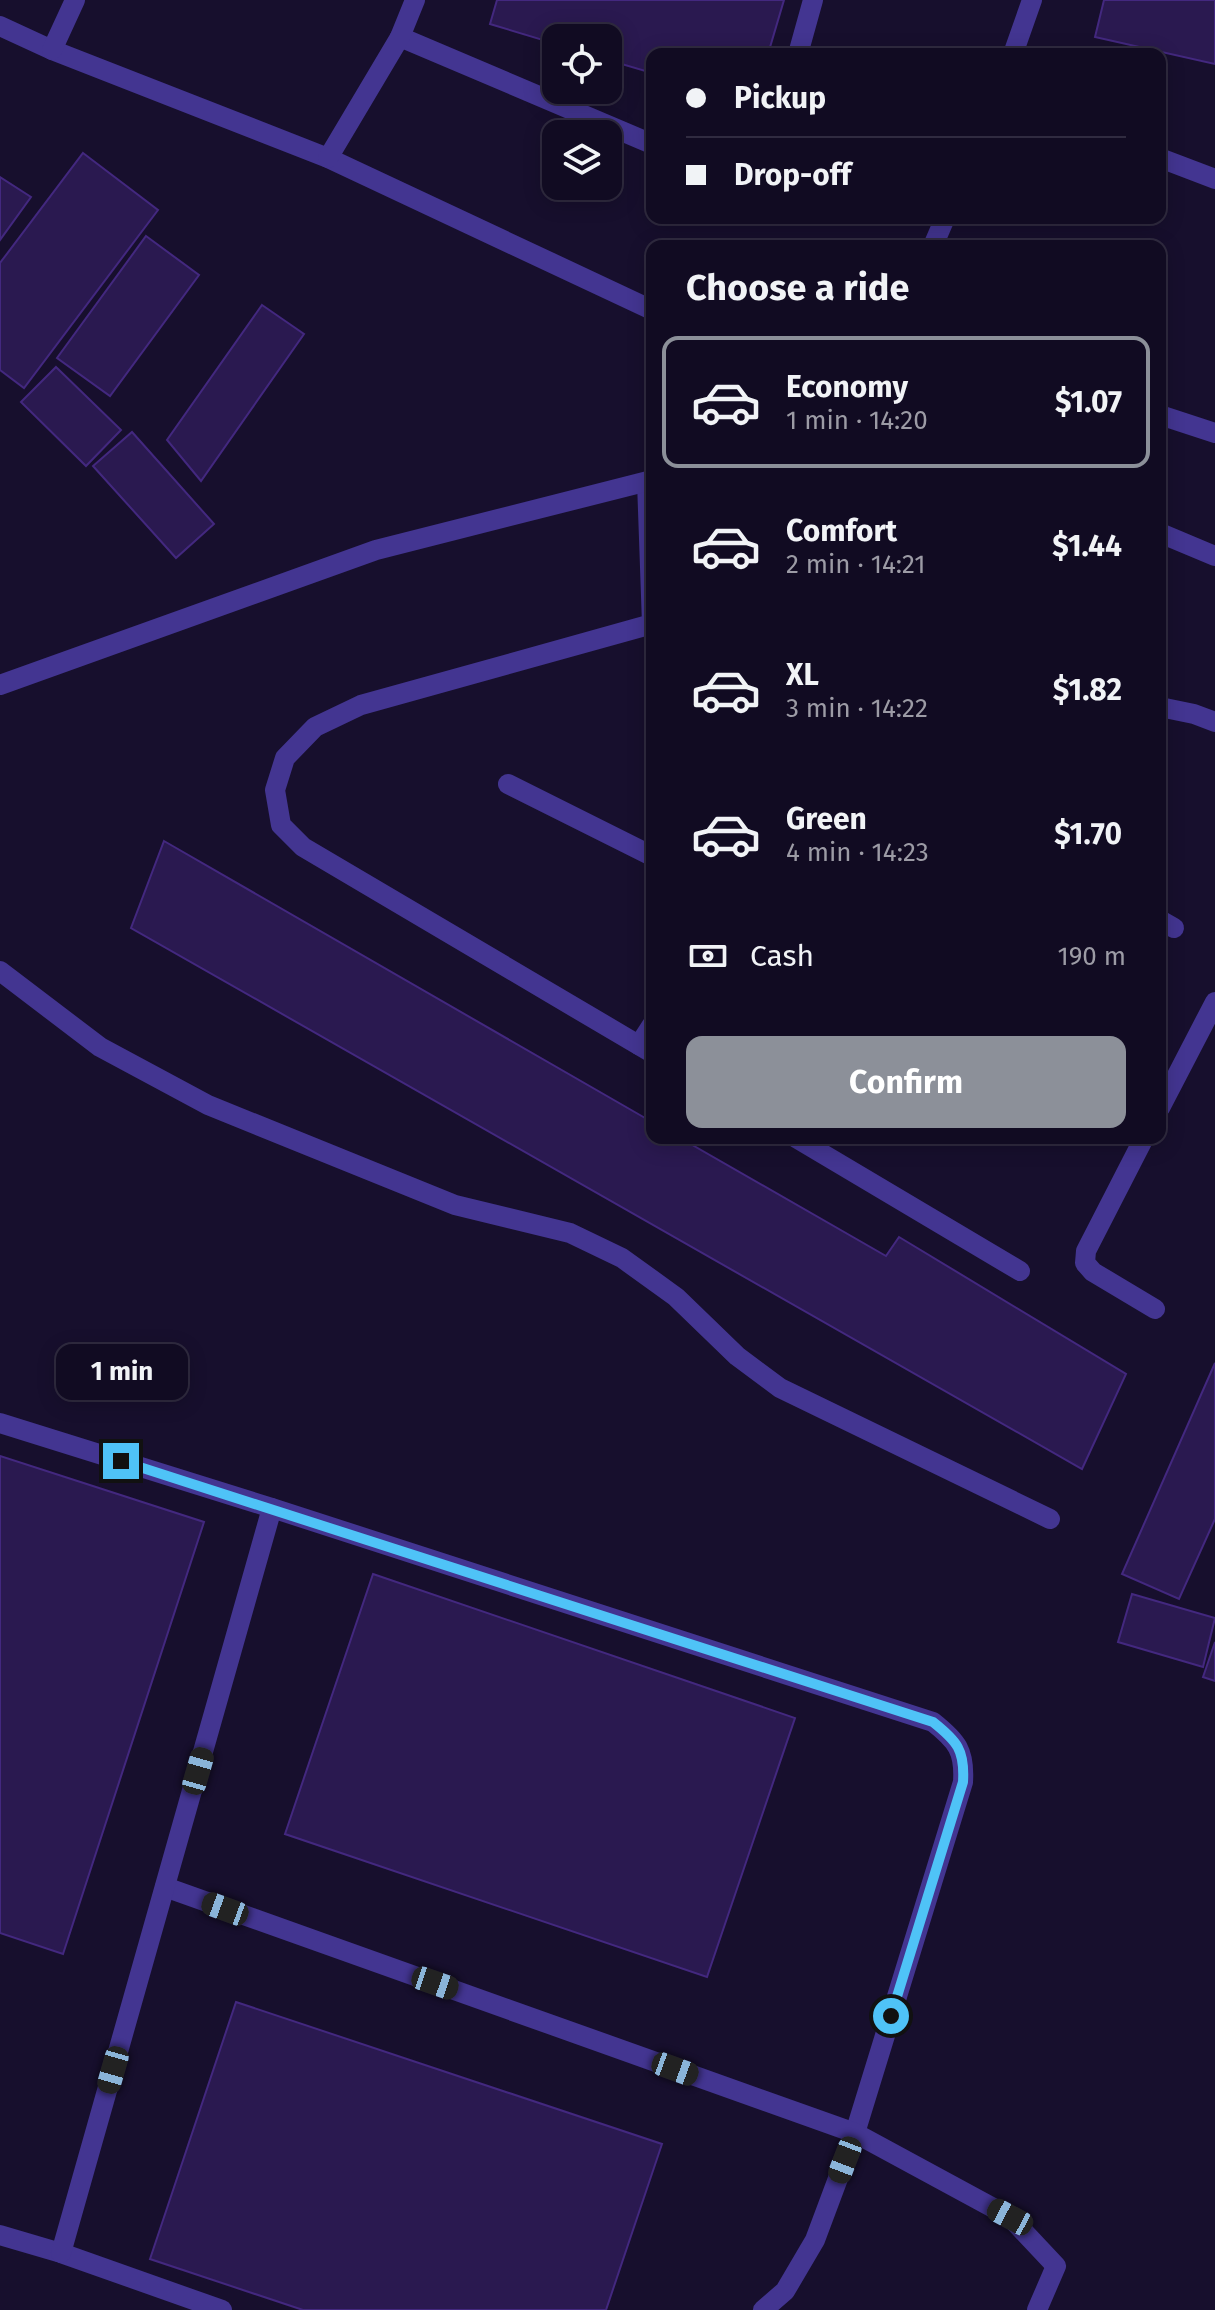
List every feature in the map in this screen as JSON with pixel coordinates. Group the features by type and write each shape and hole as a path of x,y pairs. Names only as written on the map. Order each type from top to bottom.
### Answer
{"street":[{"path":"52,50 75,0"},
{"path":"328,158 400,37 415,0"},
{"path":"800,48 813,0"},
{"path":"1015,48 1032,0"},
{"path":"0,26 52,50 328,158 646,307"},
{"path":"400,37 646,141"},
{"path":"1166,160 1215,179"},
{"path":"1166,417 1215,433"},
{"path":"0,685 376,550 646,482"},
{"path":"1166,535 1215,553"},
{"path":"645,1049 303,847 281,825 275,790 285,758 315,727 361,705 646,626"},
{"path":"1166,708 1215,722"},
{"path":"508,784 646,853"},
{"path":"0,971 100,1047 208,1105 455,1205 570,1233 622,1258 676,1297 737,1356 780,1388 1050,1519"},
{"path":"1166,1096 1215,1002"},
{"path":"806,1144 1020,1271"},
{"path":"1141,1144 1086,1251 1085,1263 1093,1272 1155,1309"},
{"path":"0,1423 933,1722 954,1738 965,1761 963,1782 855,2133 815,2240 785,2291 763,2310"},
{"path":"61,2253 272,1508"},
{"path":"165,1887 855,2133 1010,2217 1056,2266 1037,2310"},
{"path":"0,2235 61,2253 222,2310"}],"building":[{"path":"497,0 784,0 770,48 646,48 646,71 622,64 622,24 542,24 542,40 490,24"},
{"path":"1104,0 1215,0 1215,64 1166,53 1166,48 1144,48 1095,37"},
{"path":"83,153 158,210 24,388 0,370 0,263"},
{"path":"0,177 31,197 0,240"},
{"path":"146,236 199,275 110,396 57,358"},
{"path":"262,305 304,334 201,481 167,440"},
{"path":"56,367 121,430 86,466 21,402"},
{"path":"132,432 214,524 176,558 93,466"},
{"path":"164,841 646,1119 646,1144 690,1144 886,1256 899,1237 1126,1374 1082,1469 131,928"},
{"path":"1215,1363 1215,1519 1179,1599 1122,1574"},
{"path":"0,1456 204,1522 63,1954 0,1933"},
{"path":"373,1574 795,1718 707,1977 285,1834"},
{"path":"1132,1594 1215,1618 1203,1667 1118,1642"},
{"path":"1215,1642 1215,1681 1203,1677"},
{"path":"236,2002 662,2144 606,2310 303,2310 150,2259"}],"route":[{"path":"121,1461 933,1722 954,1738 965,1761 963,1782 891,2016"}]}
